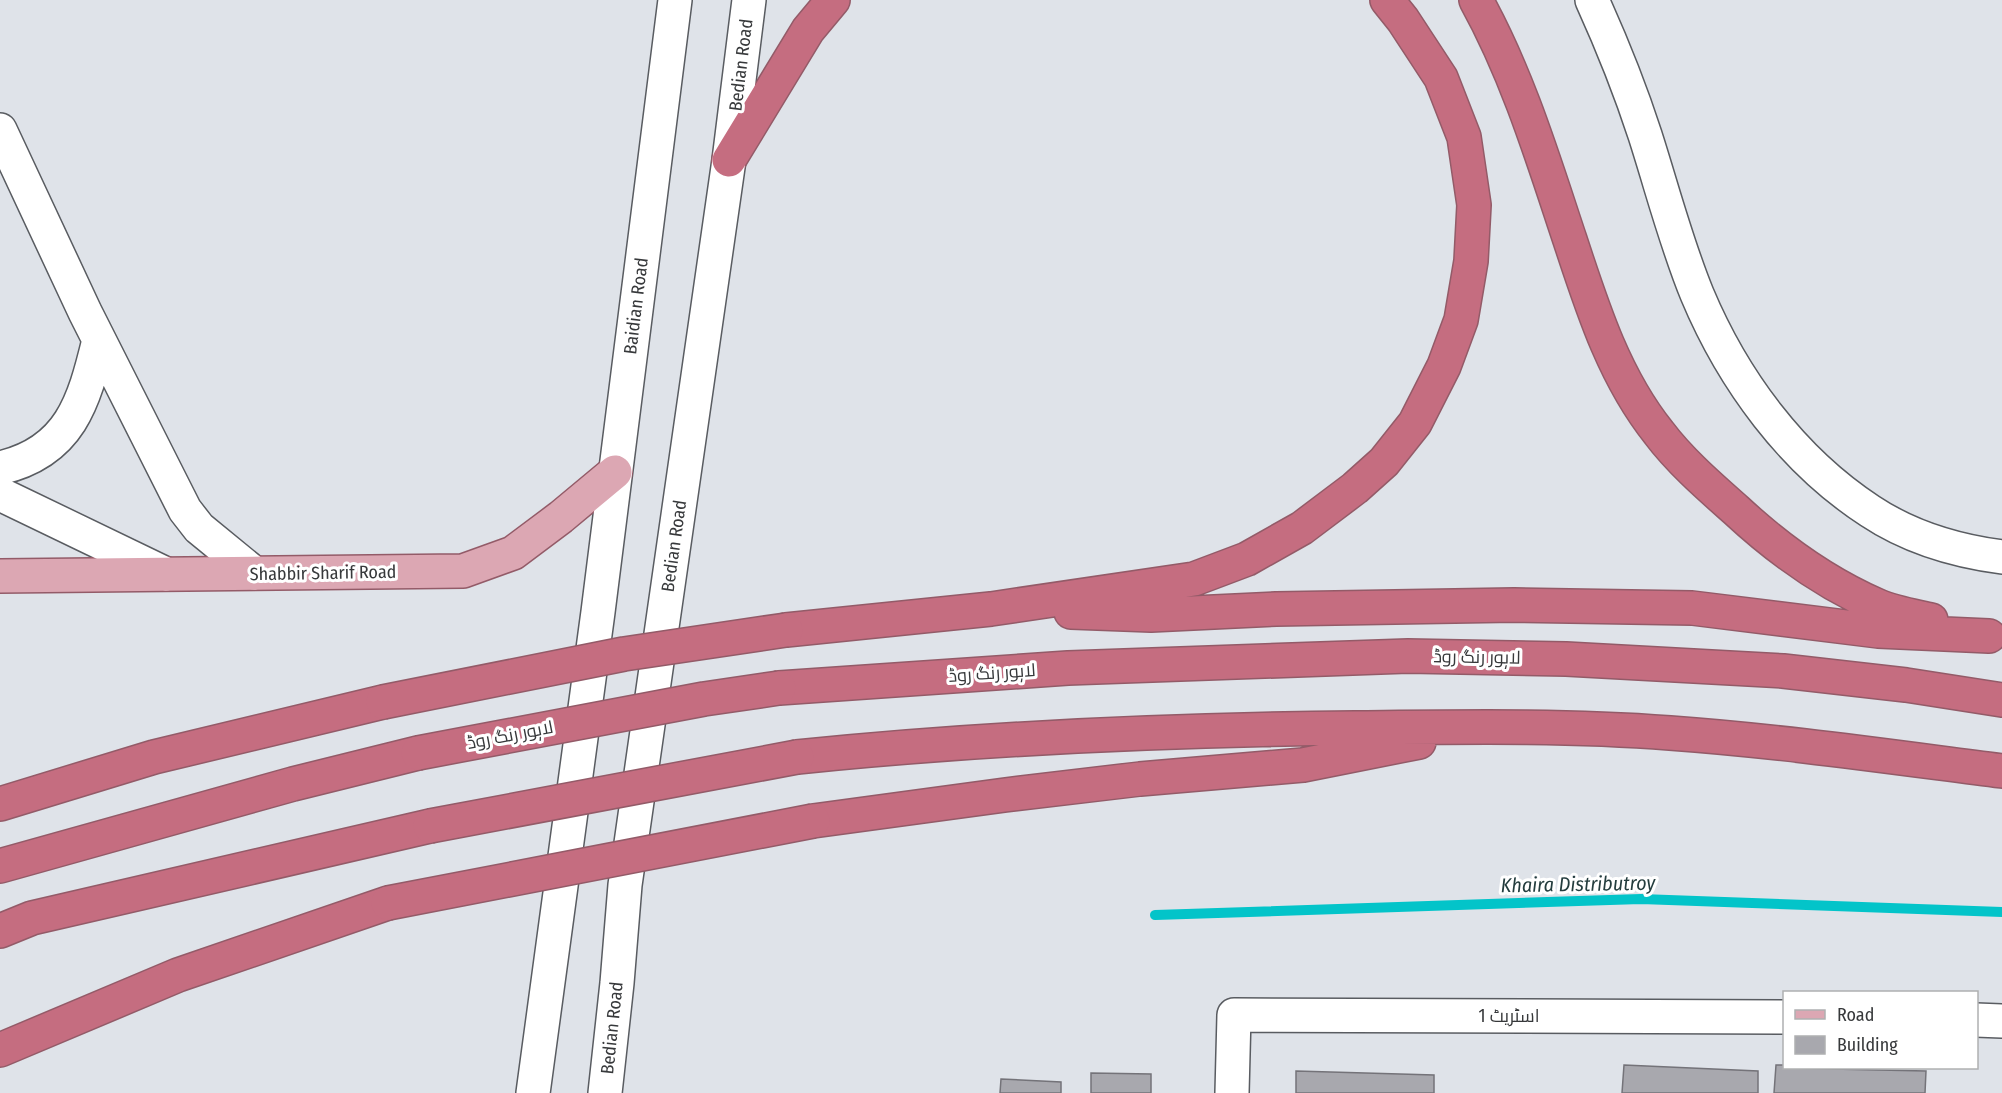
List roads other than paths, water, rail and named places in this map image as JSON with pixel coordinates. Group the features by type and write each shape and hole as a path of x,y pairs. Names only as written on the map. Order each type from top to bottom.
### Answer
{"highway":[{"path":"729,160 808,30 832,0"},
{"path":"0,804 154,757 383,702 624,654 786,630 991,609 1194,579 1247,559 1302,528 1384,462 1415,423 1444,366 1461,320 1471,261 1474,205 1464,138 1441,78 1387,0"},
{"path":"1476,0 1498,42 1528,116 1596,318 1624,379 1659,434 1707,484 1766,538 1823,578 1880,607 1995,637"},
{"path":"991,609 1151,615 1408,606 1692,608 1878,631 1995,637"},
{"name":"لاہور رنگ روڈ","path":"0,866 293,783 418,753 704,699 779,688 1068,668 1408,656 1566,659 1783,671 1906,685 2002,700"},
{"path":"0,1050 178,975 388,903 813,821 1039,791 1303,765 1497,726"},
{"path":"0,931 32,918 430,826 797,757 885,748 1090,735 1291,728 1576,727 1785,743 2002,771"}],"main road":[{"name":"Shabbir Sharif Road","path":"0,576 463,571 513,553 615,472"}],"street":[{"name":"Baidian Road","path":"535,1083 598,612 675,0"},
{"name":"Bedian Road","path":"604,1093 617,983 625,885 729,160 749,0"},
{"path":"1592,0 1615,51 1638,114 1670,220 1698,295 1722,346 1759,405 1812,466 1871,512 1917,535 1969,552 2002,557"},
{"path":"0,130 99,340 185,510 199,528 254,573"},
{"path":"0,468 35,457 55,440 71,420 82,401 99,340"},
{"path":"0,494 166,574"},
{"name":"اسٹریٹ 1","path":"1232,1093 1234,1015 1783,1017"},
{"path":"1978,1020 2002,1021"}],"waterway":[{"name":"Khaira Distributroy","path":"1155,915 1641,899 2002,912"}]}
